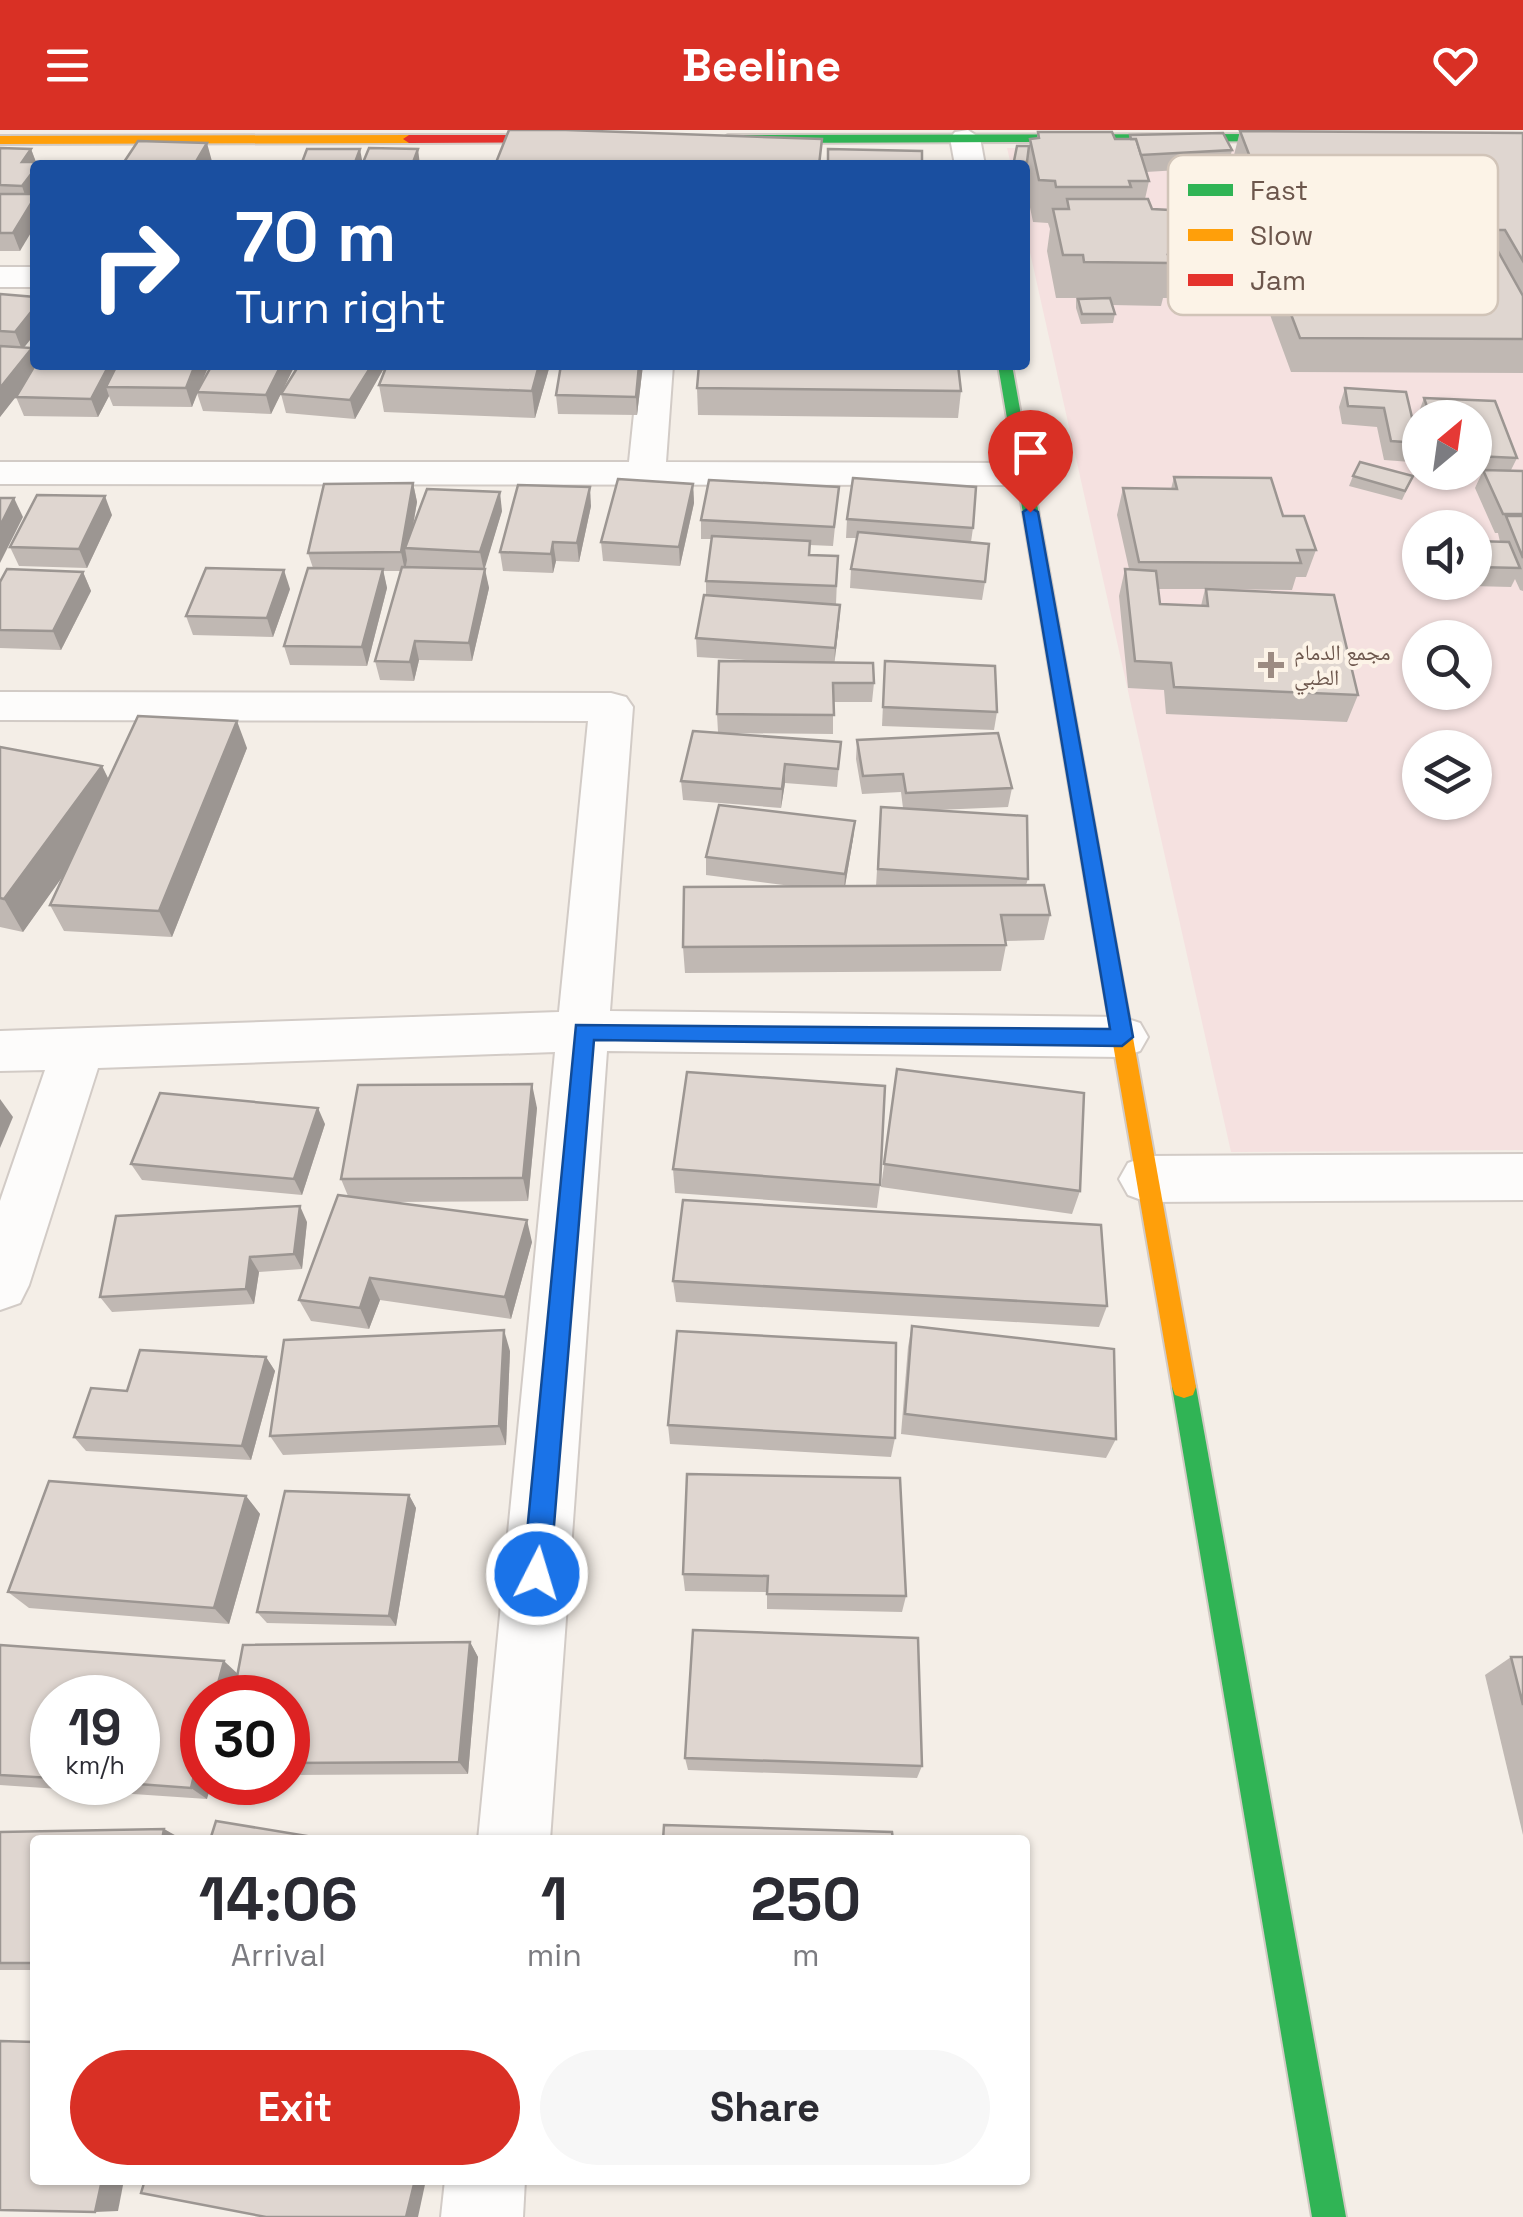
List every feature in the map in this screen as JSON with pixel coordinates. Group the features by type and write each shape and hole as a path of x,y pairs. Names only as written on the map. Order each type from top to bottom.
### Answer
{"street":[{"path":"341,139 404,130"},
{"path":"712,138 968,152 1344,138"},
{"path":"0,140 614,139"},
{"path":"0,277 30,277"},
{"path":"648,472 656,370"},
{"path":"1006,370 1329,2217"},
{"path":"0,474 1024,474"},
{"path":"0,706 611,707 514,1835"},
{"path":"0,1051 77,1052 584,1031 1122,1037"},
{"path":"0,1285 77,1052"},
{"path":"1147,1179 1523,1177"},
{"path":"482,2217 485,2185"}],"shaded area":[{"name":"مجمع الدمام الطبي","path":"1007,148 1523,150 1523,1150 1231,1152 1030,252 1030,160 1010,160"}],"building":[{"path":"509,130 822,139 820,160 497,160"},
{"path":"1240,131 1523,133 1523,261 1505,230 1498,230 1498,155 1249,155"},
{"path":"1038,132 1112,132 1115,139 1136,139 1149,181 1129,181 1131,187 1056,187 1055,181 1039,180 1030,139 1039,138"},
{"path":"1223,133 1232,150 1141,155 1136,139 1130,135"},
{"path":"138,141 207,143 197,160 125,160"},
{"path":"1017,146 1029,146 1027,160 1014,160"},
{"path":"0,148 31,149 22,162 30,162 30,176 22,186 0,185"},
{"path":"369,148 418,149 414,160 364,160"},
{"path":"307,149 360,149 356,160 303,160"},
{"path":"828,149 922,151 922,160 828,160"},
{"path":"0,194 30,194 30,205 13,233 0,233"},
{"path":"1067,199 1148,199 1152,209 1168,210 1168,263 1084,262 1083,255 1063,255 1053,209 1069,209"},
{"path":"1498,251 1523,296 1523,339 1300,338 1291,315 1498,315"},
{"path":"0,294 30,297 30,313 15,332 0,331"},
{"path":"1110,298 1115,314 1082,314 1078,299"},
{"path":"0,346 30,348 30,350 0,388"},
{"path":"32,370 106,370 91,399 16,397"},
{"path":"114,370 193,370 186,388 106,387"},
{"path":"209,370 278,370 266,395 197,392"},
{"path":"296,370 369,370 350,400 281,394"},
{"path":"385,370 538,370 532,391 379,385"},
{"path":"560,370 639,370 636,397 556,395"},
{"path":"699,370 959,370 961,391 697,388"},
{"path":"1345,388 1406,392 1408,400 1402,400 1402,442 1391,441 1384,408 1348,406"},
{"path":"1492,401 1495,401 1517,458 1492,457"},
{"path":"1360,462 1402,473 1402,490 1406,490 1405,491 1353,476"},
{"path":"1492,470 1523,471 1523,514 1503,514 1492,490"},
{"path":"1174,477 1271,478 1283,516 1304,516 1316,550 1297,550 1301,563 1139,562 1123,488 1177,489"},
{"path":"853,478 976,487 973,528 847,519"},
{"path":"618,479 693,484 679,547 601,542"},
{"path":"709,480 839,487 834,527 701,520"},
{"path":"413,483 401,552 308,553 324,484"},
{"path":"518,485 590,487 577,543 553,542 551,554 500,552"},
{"path":"427,489 500,492 480,552 405,548"},
{"path":"37,495 105,496 79,549 10,547"},
{"path":"0,498 14,498 0,526"},
{"path":"1506,516 1523,516 1523,558"},
{"path":"858,532 989,544 985,582 851,569"},
{"path":"712,536 810,541 809,555 838,556 836,586 706,581"},
{"path":"1492,542 1509,542 1520,568 1492,567"},
{"path":"402,567 485,569 469,643 415,641 410,662 375,661"},
{"path":"206,568 284,570 267,618 186,616"},
{"path":"308,568 383,569 362,647 284,646"},
{"path":"7,569 83,572 53,631 0,630 0,582"},
{"path":"1125,569 1156,571 1160,604 1208,606 1206,589 1334,595 1358,695 1174,687 1171,663 1135,661"},
{"path":"704,595 840,605 835,648 696,638"},
{"path":"719,661 873,663 874,683 833,683 834,715 717,714"},
{"path":"885,661 995,666 997,712 883,707"},
{"path":"138,716 237,721 159,911 50,905"},
{"path":"693,731 841,742 838,769 785,764 782,789 681,781"},
{"path":"998,733 1012,788 906,793 903,774 863,776 857,740"},
{"path":"0,747 102,766 4,899 0,898"},
{"path":"719,805 855,821 845,874 706,857"},
{"path":"881,807 1027,816 1028,879 878,869"},
{"path":"1044,885 1050,915 1001,915 1006,945 683,947 684,887"},
{"path":"897,1069 1084,1093 1080,1191 884,1164"},
{"path":"687,1072 885,1086 880,1185 673,1169"},
{"path":"532,1084 523,1178 341,1179 358,1085"},
{"path":"160,1093 318,1108 294,1179 131,1164"},
{"path":"338,1195 527,1220 505,1297 370,1278 360,1308 299,1300"},
{"path":"683,1200 1101,1225 1107,1306 673,1281"},
{"path":"300,1206 294,1254 250,1257 246,1289 100,1297 116,1216"},
{"path":"912,1326 1114,1349 1116,1439 905,1414"},
{"path":"504,1330 499,1426 270,1436 284,1340"},
{"path":"677,1331 896,1343 895,1438 668,1425"},
{"path":"140,1350 266,1357 242,1446 74,1437 91,1388 127,1391"},
{"path":"687,1474 900,1478 906,1596 767,1594 768,1576 683,1574"},
{"path":"49,1481 246,1496 214,1608 8,1592"},
{"path":"285,1491 409,1495 389,1616 257,1612"},
{"path":"693,1630 918,1638 922,1766 685,1758"},
{"path":"470,1642 459,1762 310,1763 310,1675 237,1675 243,1645"},
{"path":"0,1645 224,1661 220,1675 180,1675 180,1787 160,1786 160,1675 30,1675 30,1777 0,1775"},
{"path":"1511,1657 1523,1657 1523,1705"},
{"path":"216,1821 301,1835 212,1835"},
{"path":"664,1825 892,1835 663,1835"},
{"path":"164,1829 163,1835 30,1835 30,1963 0,1963 0,1832"},
{"path":"0,2041 30,2042 30,2185 101,2185 95,2212 0,2210"},
{"path":"143,2185 414,2185 406,2217 266,2217 141,2193"}],"traffic: fast":[{"path":"728,139 1312,138"},
{"path":"1006,370 1101,916"},
{"path":"1184,1387 1329,2217"}],"traffic: slow":[{"path":"0,140 409,139"},
{"path":"1101,916 1184,1387"}],"traffic: jam":[{"path":"409,139 582,139"}],"place":[{"name":"مجمع الدمام الطبي","path":"1271,665"}],"route":[{"path":"537,1574 584,1031 1122,1037 1030,512"}]}
